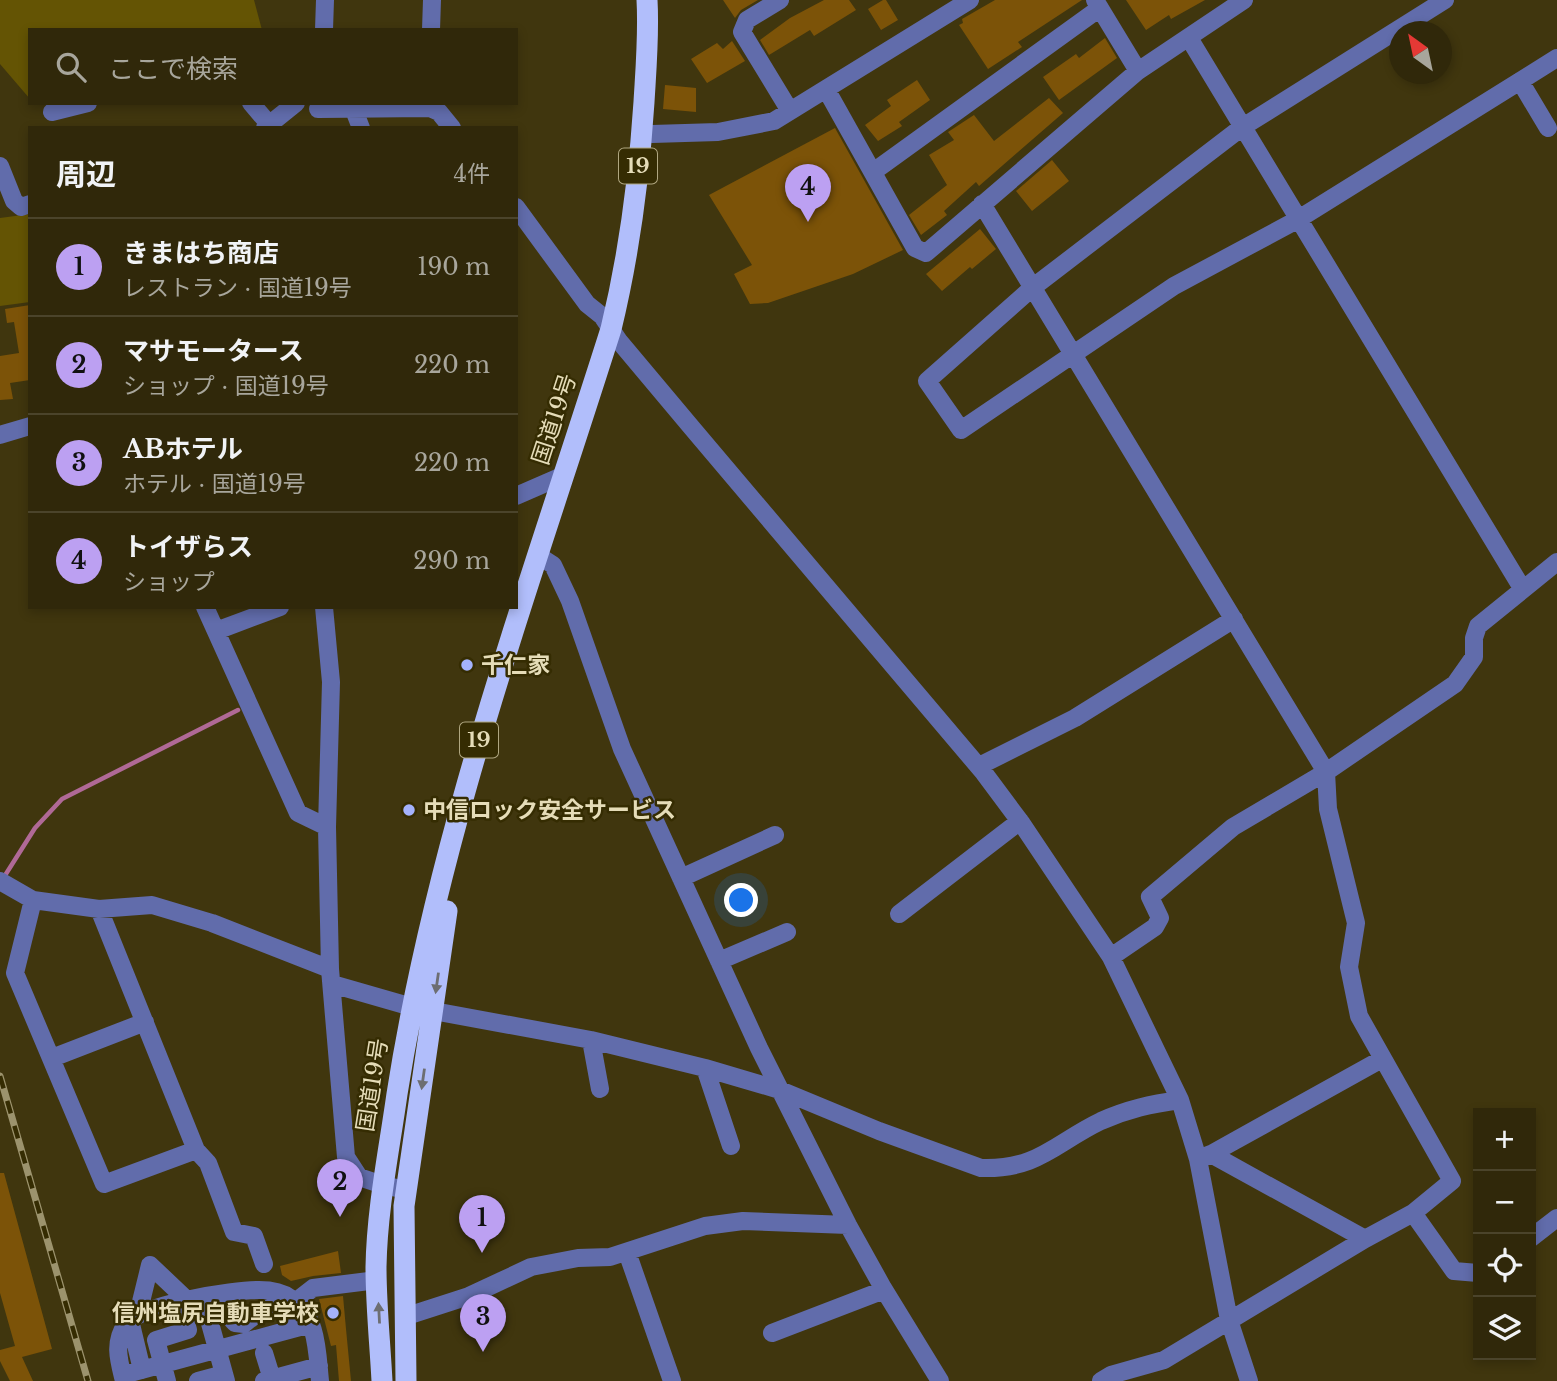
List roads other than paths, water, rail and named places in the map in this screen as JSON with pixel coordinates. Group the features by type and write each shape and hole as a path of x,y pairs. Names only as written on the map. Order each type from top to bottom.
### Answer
{"highway":[{"name":"国道19号","path":"382,1381 377,1280 383,1185 451,886 450,842 562,476 611,330 630,238 642,131 647,0"},
{"name":"国道19号","path":"406,1381 404,1206 422,1009"}],"street":[{"path":"324,28 325,0"},
{"path":"432,0 432,28"},
{"path":"642,131 652,134 718,132 774,121 970,0"},
{"path":"826,89 915,248 926,253 1138,71 1189,37 1223,6 1244,0"},
{"path":"1444,0 1241,128 1032,288 927,381 961,430 1174,286 1297,220 1557,58"},
{"path":"778,1 747,20 741,32 790,111"},
{"path":"873,172 1097,4 1138,71"},
{"path":"1189,37 1241,128 1522,588"},
{"path":"1520,81 1548,128"},
{"path":"52,112 80,105"},
{"path":"252,105 267,126 293,105"},
{"path":"317,126 319,106 354,110 430,106 450,126"},
{"path":"354,110 359,126"},
{"path":"0,166 15,203"},
{"path":"982,204 1326,772 1328,809 1356,923 1349,967 1359,1016 1452,1181 1413,1213 1164,1360 1111,1375 1101,1381"},
{"path":"518,210 587,304 602,316 979,766 1020,821 1111,957 1205,1157 1229,1320 1249,1381"},
{"path":"0,435 28,427"},
{"path":"518,489 562,476"},
{"path":"539,556 553,565 570,601 622,749 779,1090 848,1225 940,1381"},
{"path":"1111,957 1155,927 1160,918 1150,897 1233,827 1326,772 1455,684 1474,657 1474,638 1478,626 1557,562"},
{"path":"206,609 298,813 327,827"},
{"path":"216,631 275,609"},
{"path":"324,609 331,682 327,827 331,976 346,1157 359,1177 406,1190"},
{"path":"979,766 1075,718 1234,618"},
{"path":"899,914 1020,821"},
{"path":"681,878 775,835"},
{"path":"0,881 33,900 99,909 152,905 212,923 331,976 422,1009 591,1040 779,1090 879,1131 981,1168 1020,1166 1046,1155 1100,1122 1142,1105 1180,1100"},
{"path":"33,900 16,973 104,1184 196,1150"},
{"path":"99,909 196,1150 208,1163 234,1231 254,1236 264,1264"},
{"path":"719,961 787,932"},
{"path":"52,1058 145,1022"},
{"path":"591,1040 600,1089"},
{"path":"1205,1157 1382,1059"},
{"path":"705,1069 731,1146"},
{"path":"1205,1157 1365,1239"},
{"path":"1413,1213 1454,1271 1473,1273"},
{"path":"404,1317 469,1296 531,1267 578,1258 610,1257 705,1227 743,1221 848,1225"},
{"path":"1536,1236 1555,1226"},
{"path":"627,1252 672,1381"},
{"path":"291,1329 285,1314 279,1309 269,1307 244,1324 235,1323 225,1312 198,1299 150,1265 134,1317 120,1335 117,1348 124,1378 142,1370 164,1376 217,1349 311,1324"},
{"path":"295,1302 313,1288 377,1280"},
{"path":"134,1317 198,1299 262,1290 278,1292 295,1302 311,1324 316,1341 319,1374 268,1380 264,1353"},
{"path":"772,1333 884,1290"},
{"path":"194,1377 225,1377 198,1299"},
{"path":"164,1376 156,1340 188,1330 198,1299"},
{"path":"134,1317 142,1370"}],"waterway":[{"path":"4,877 35,828 62,799 238,710"}],"railway":[{"path":"0,1076 88,1381"}],"place":[{"name":"トイザらス","path":"808,222"},
{"name":"千仁家","path":"467,665"},
{"name":"中信ロック安全サービス","path":"409,810"},
{"name":"マサモータース","path":"340,1217"},
{"name":"きまはち商店","path":"482,1253"},
{"name":"信州塩尻自動車学校","path":"333,1313"},
{"name":"ABホテル","path":"483,1352"}]}
